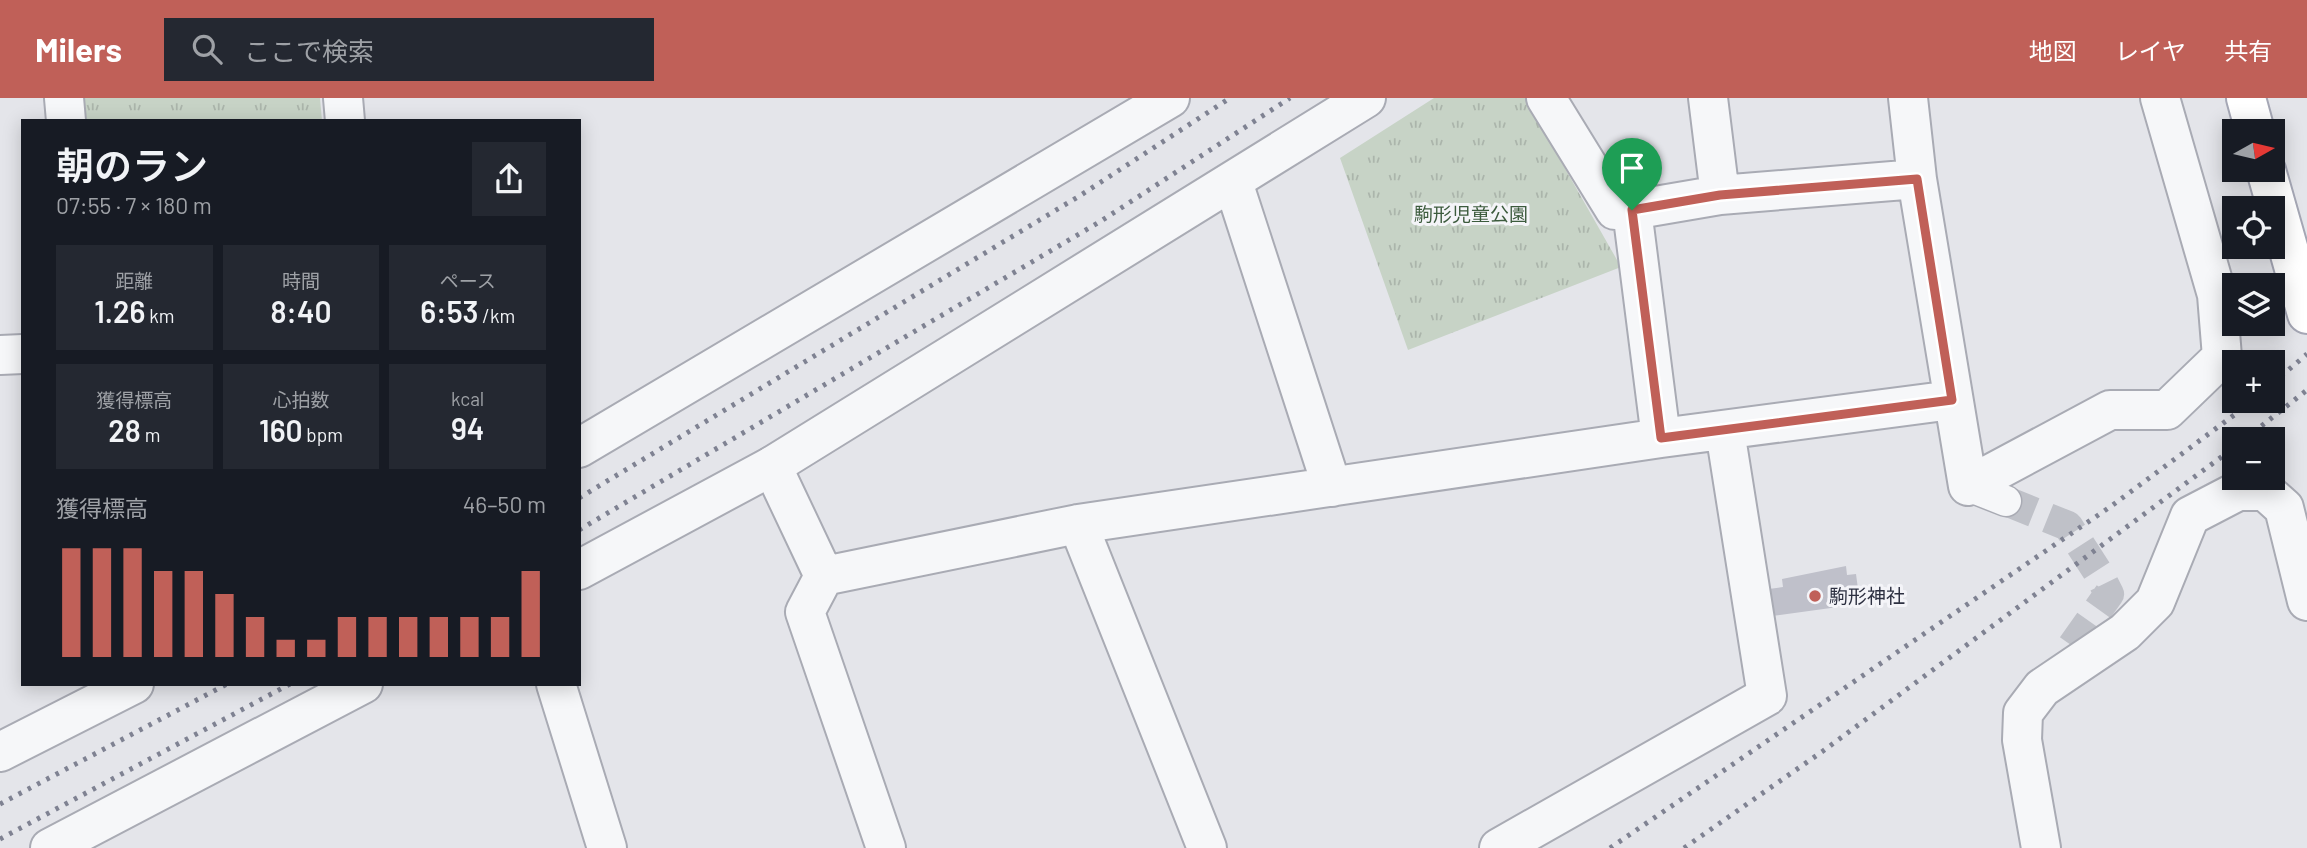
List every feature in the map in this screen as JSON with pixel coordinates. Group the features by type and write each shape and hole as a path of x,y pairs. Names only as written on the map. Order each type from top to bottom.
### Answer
{"main road":[{"path":"2246,98 2252,119"},
{"path":"2269,182 2307,314"}],"street":[{"path":"64,98 66,119"},
{"path":"343,98 345,119"},
{"path":"581,447 1170,98"},
{"path":"581,569 772,466 1366,98"},
{"path":"1546,98 1615,210 1632,210 1720,195 1917,179"},
{"path":"1708,98 1720,195"},
{"path":"1908,98 1917,179 1968,486"},
{"path":"1968,486 2110,410 2167,410 2222,357 2217,295 2160,98"},
{"path":"1233,182 1332,487"},
{"path":"1632,210 1661,438"},
{"path":"0,355 21,354"},
{"path":"824,576 1078,524 1661,438 1952,400"},
{"path":"1499,848 1767,696 1725,431"},
{"path":"772,466 824,576"},
{"path":"1968,486 2006,501"},
{"path":"2042,688 2125,632 2155,601 2190,516 2238,492 2265,491 2284,508 2307,601"},
{"path":"1078,524 1207,848"},
{"path":"824,576 805,612 886,848"},
{"path":"2041,848 2022,740 2023,713 2070,649"},
{"path":"0,752 130,686"},
{"path":"50,848 359,686"},
{"path":"557,686 607,848"}],"green space":[{"path":"80,98 320,98 322,119 82,119"},
{"name":"駒形児童公園","path":"1434,98 1525,98 1621,267 1408,350 1340,158"}],"building":[{"name":"駒形神社","path":"1846,566 1847,575 1856,574 1860,604 1772,616 1769,589 1783,587 1782,579"}],"tunnel":[{"path":"2006,501 2068,526 2109,594 2070,649"}],"railway":[{"path":"581,497 1081,195 1230,98"},
{"path":"581,529 1101,221 1290,98"},
{"path":"2285,373 2307,354"},
{"path":"2260,427 2307,390"},
{"path":"1610,848 2110,507 2237,413"},
{"path":"1684,848 1823,751 2222,457"},
{"path":"0,804 223,686"},
{"path":"0,839 286,686"}],"place":[{"name":"駒形神社","path":"1815,596"}],"route":[{"path":"1917,179 1952,400 1661,438 1632,210 1720,195 1917,179"}]}
